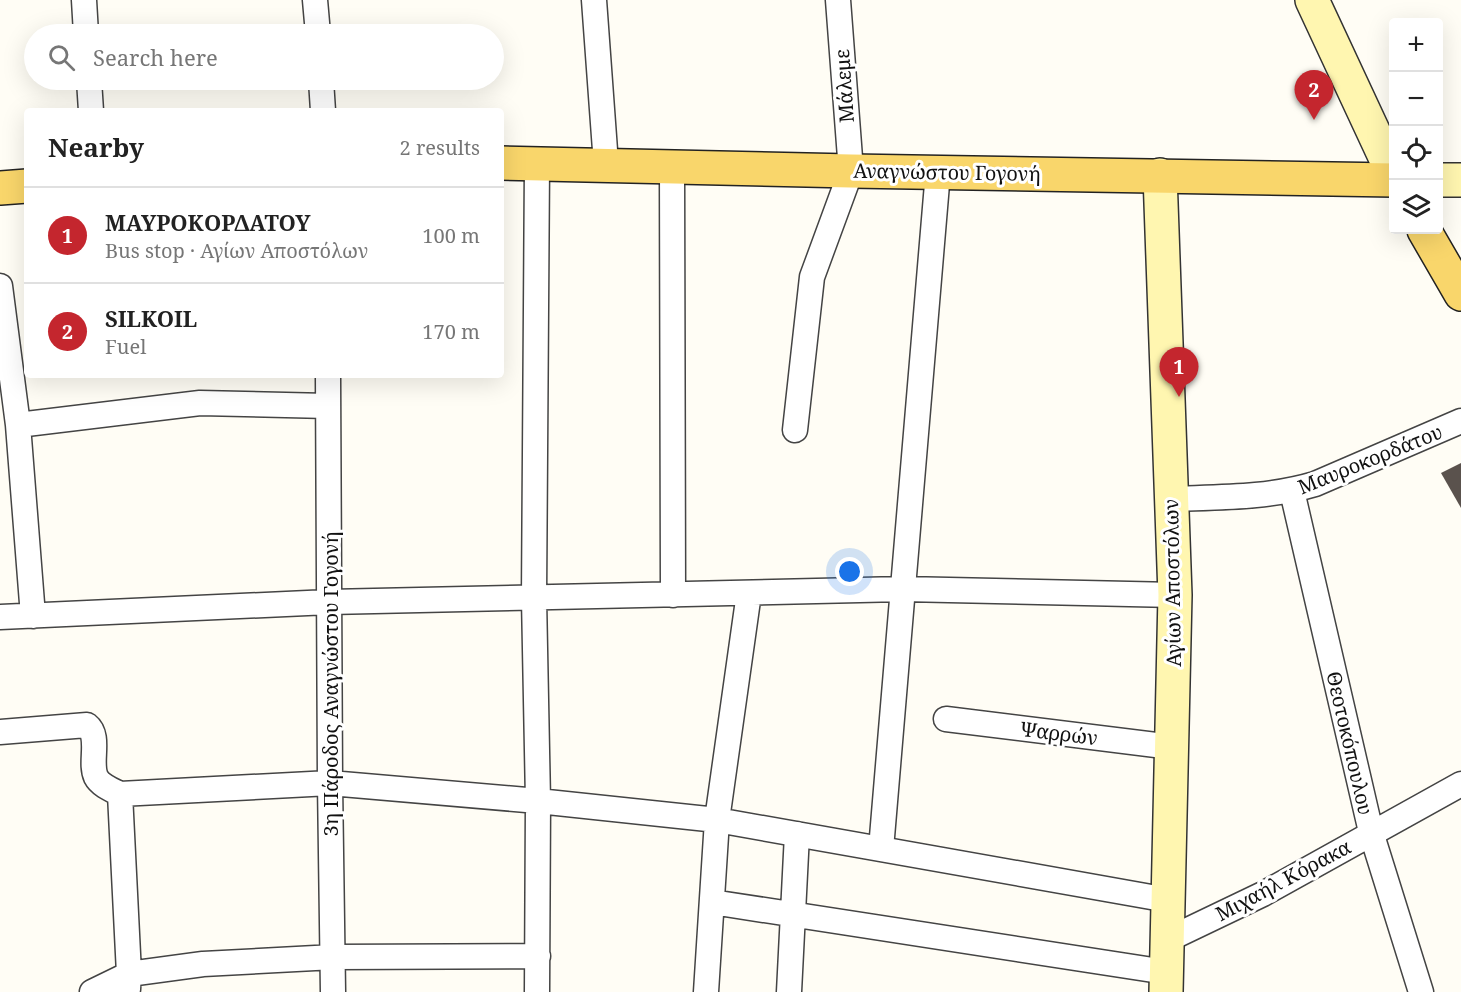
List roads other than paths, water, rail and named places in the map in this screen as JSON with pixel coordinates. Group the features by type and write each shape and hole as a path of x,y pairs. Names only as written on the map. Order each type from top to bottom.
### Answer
{"main road":[{"name":"Αναγνώστου Γογονή","path":"504,163 850,171 1389,178"},
{"path":"0,188 24,186"},
{"path":"1426,234 1461,294"}],"street":[{"path":"84,0 85,24"},
{"path":"315,0 317,24"},
{"path":"594,0 606,164"},
{"name":"Μάλεμε","path":"838,0 850,171"},
{"path":"1312,0 1389,167"},
{"path":"90,90 91,108"},
{"path":"322,90 323,108"},
{"path":"537,163 534,598 538,801 537,992"},
{"path":"672,166 674,595"},
{"path":"795,430 812,277 850,171"},
{"path":"881,849 938,172"},
{"name":"Αγίων Αποστόλων","path":"1160,175 1175,595 1166,968"},
{"path":"1443,180 1461,180"},
{"path":"0,286 18,425 33,616"},
{"name":"3η Πάροδος Αναγνώστου Γογονή","path":"328,378 333,992"},
{"path":"18,425 200,403 328,406"},
{"name":"Μαυροκορδάτου","path":"1171,499 1263,496 1292,491 1315,484 1461,421"},
{"name":"Θεοτοκόπουλου","path":"1292,491 1371,832 1421,992"},
{"path":"0,617 329,602 903,589 1175,595"},
{"path":"706,992 717,820 749,593"},
{"name":"Ψαρρών","path":"946,719 1172,747"},
{"path":"0,732 87,725 93,732 96,776 104,786 120,794 330,783 538,801 717,820 1168,900"},
{"name":"Μιχαήλ Κόρακα","path":"1166,968 1263,894 1461,783"},
{"path":"120,794 128,983"},
{"path":"789,992 796,834"},
{"path":"712,902 1166,968"},
{"path":"92,992 203,964 334,957 538,956"}],"place":[{"name":"SILKOIL","path":"1314,120"},
{"name":"ΜΑΥΡΟΚΟΡΔΑΤΟΥ","path":"1179,397"}]}
